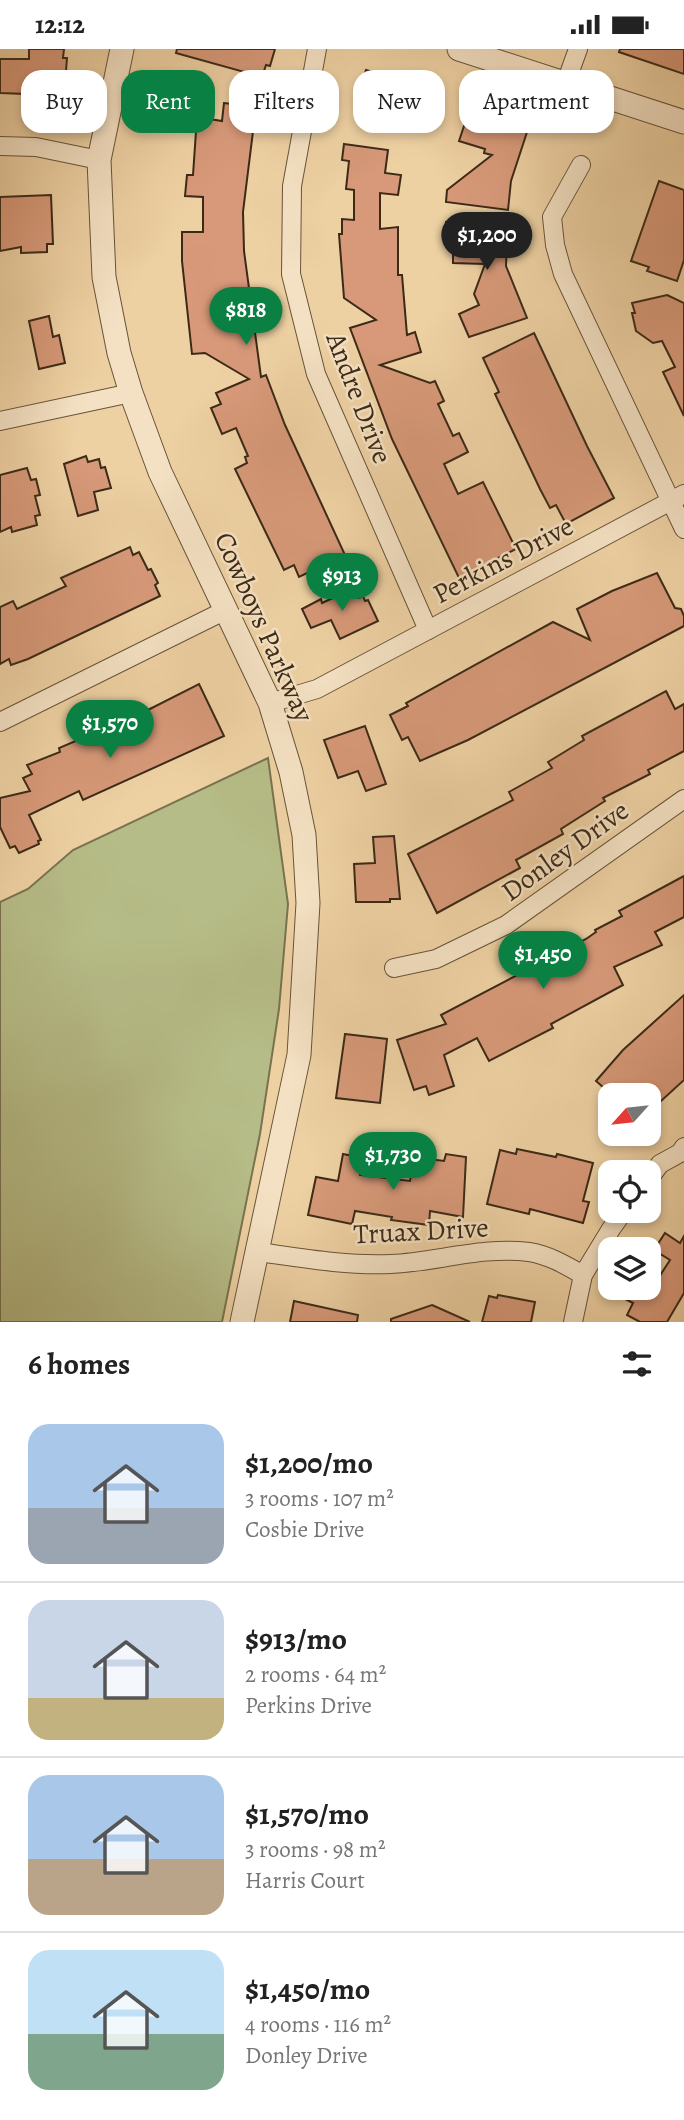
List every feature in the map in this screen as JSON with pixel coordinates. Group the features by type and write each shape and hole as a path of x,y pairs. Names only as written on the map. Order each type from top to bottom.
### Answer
{"street":[{"name":"Cowboys Parkway","path":"122,49 99,160 104,277 119,353 160,473 270,703 291,772 303,835 308,903 299,1055 242,1322"},
{"name":"Andre Drive","path":"317,49 292,186 291,274 316,374 428,630"},
{"path":"459,49 521,70"},
{"path":"570,70 578,49"},
{"path":"614,100 684,122"},
{"path":"0,146 37,148 99,160"},
{"path":"581,165 552,217 555,245 563,274 677,498 684,529"},
{"path":"0,421 131,393"},
{"name":"Perkins Drive","path":"270,703 317,689 677,498"},
{"path":"0,722 226,610"},
{"name":"Donley Drive","path":"394,968 436,959 506,925 684,799"},
{"path":"661,1163 680,1153 684,1147"},
{"path":"573,1322 583,1275 615,1223"},
{"name":"Truax Drive","path":"257,1252 347,1263 391,1264 485,1253 530,1252 559,1262 583,1275"}],"green space":[{"path":"268,758 288,904 279,1009 260,1134 222,1322 0,1322 0,902 28,889 73,850"}],"building":[{"path":"29,49 64,49 63,58 67,58 66,70 21,70 21,94 0,93 0,59 29,59"},
{"path":"177,49 275,49 270,66 266,65 264,70 237,70 176,53"},
{"path":"620,49 684,49 684,74 619,52"},
{"path":"224,103 229,104 229,133 253,133 243,212 244,251 261,377 266,375 285,425 345,555 299,577 294,565 284,570 235,469 247,463 245,457 248,456 236,428 222,434 211,408 221,404 216,393 249,379 205,353 192,354 182,261 182,232 203,232 203,197 185,196 187,175 193,175 196,133 215,133 215,120 222,121"},
{"path":"462,133 527,133 511,181 508,210 446,202 447,190 492,155 484,153 485,149 459,141"},
{"path":"344,144 388,150 385,173 401,175 398,195 380,193 380,229 398,227 398,275 402,275 407,335 415,332 421,352 380,365 430,383 435,381 444,401 438,404 453,436 459,433 468,452 444,464 458,494 483,482 516,549 498,558 499,561 460,580 392,439 350,328 376,320 344,298 339,234 342,234 342,219 354,220 354,190 346,189 349,161 342,160"},
{"path":"659,181 684,190 684,260 677,281 647,271 649,267 631,261"},
{"path":"51,195 53,244 47,244 47,252 21,253 21,247 0,251 0,197"},
{"path":"508,215 506,266 527,318 469,337 459,314 479,305 474,294 485,264 453,263 453,242 446,241 446,222"},
{"path":"667,295 684,303 684,416 663,372 675,367 662,341 653,343 636,331 632,313 635,313 632,303"},
{"path":"49,316 53,337 59,335 65,363 39,369 29,321"},
{"path":"534,333 614,498 566,524 556,505 550,508 540,489 495,394 499,392 483,358"},
{"path":"86,456 88,462 99,459 101,468 105,467 111,488 94,492 98,510 78,516 64,464"},
{"path":"27,468 31,480 36,479 40,495 35,496 40,515 35,516 37,525 12,532 11,527 0,532 0,475"},
{"path":"130,547 133,555 139,552 148,570 151,569 158,583 155,585 160,596 28,659 11,665 9,659 0,664 0,607 13,601 17,609 66,586 61,578"},
{"path":"657,573 675,608 681,609 684,626 468,740 420,761 408,737 402,740 390,715 408,706 406,703 553,622 590,640 577,609"},
{"path":"354,588 359,598 363,596 365,601 368,600 378,621 340,639 331,620 311,628 302,609 321,599 322,603"},
{"path":"199,684 224,736 83,800 79,791 29,815 41,840 38,841 39,844 19,853 15,846 10,848 0,827 0,798 30,791 23,778 32,774 27,765 118,723 117,720 136,710 138,715"},
{"path":"666,691 675,709 684,704 684,751 648,770 650,774 603,798 605,801 561,829 563,834 516,860 520,868 437,913 408,854 513,800 509,792 552,768 548,762 584,740 582,736"},
{"path":"365,726 386,784 366,791 358,771 338,778 324,740"},
{"path":"394,836 400,899 390,899 390,902 356,902 354,864 375,863 373,837"},
{"path":"684,876 684,917 655,932 662,945 614,967 623,985 551,1024 553,1028 489,1061 477,1038 444,1055 454,1086 429,1095 426,1086 414,1090 397,1040 446,1024 441,1015 586,939 596,932 595,930 622,916 619,911"},
{"path":"684,995 684,1080 662,1100 662,1083 596,1081 623,1050"},
{"path":"345,1034 387,1039 380,1103 336,1098"},
{"path":"517,1149 556,1157 557,1154 593,1163 583,1201 589,1202 583,1223 530,1209 529,1214 487,1204 500,1150 516,1154"},
{"path":"343,1154 363,1158 360,1175 410,1181 414,1157 444,1161 446,1154 466,1157 463,1217 430,1211 429,1225 391,1220 392,1217 355,1211 352,1224 308,1215 316,1177 338,1181"},
{"path":"665,1233 680,1243 684,1236 684,1293 667,1322 640,1322 627,1315 633,1303 627,1300 661,1300 661,1274 670,1260 661,1254 661,1239"},
{"path":"498,1295 535,1302 531,1322 482,1322 489,1296 497,1298"},
{"path":"294,1301 358,1315 357,1322 290,1322"},
{"path":"432,1305 470,1322 391,1322 391,1319"}]}
